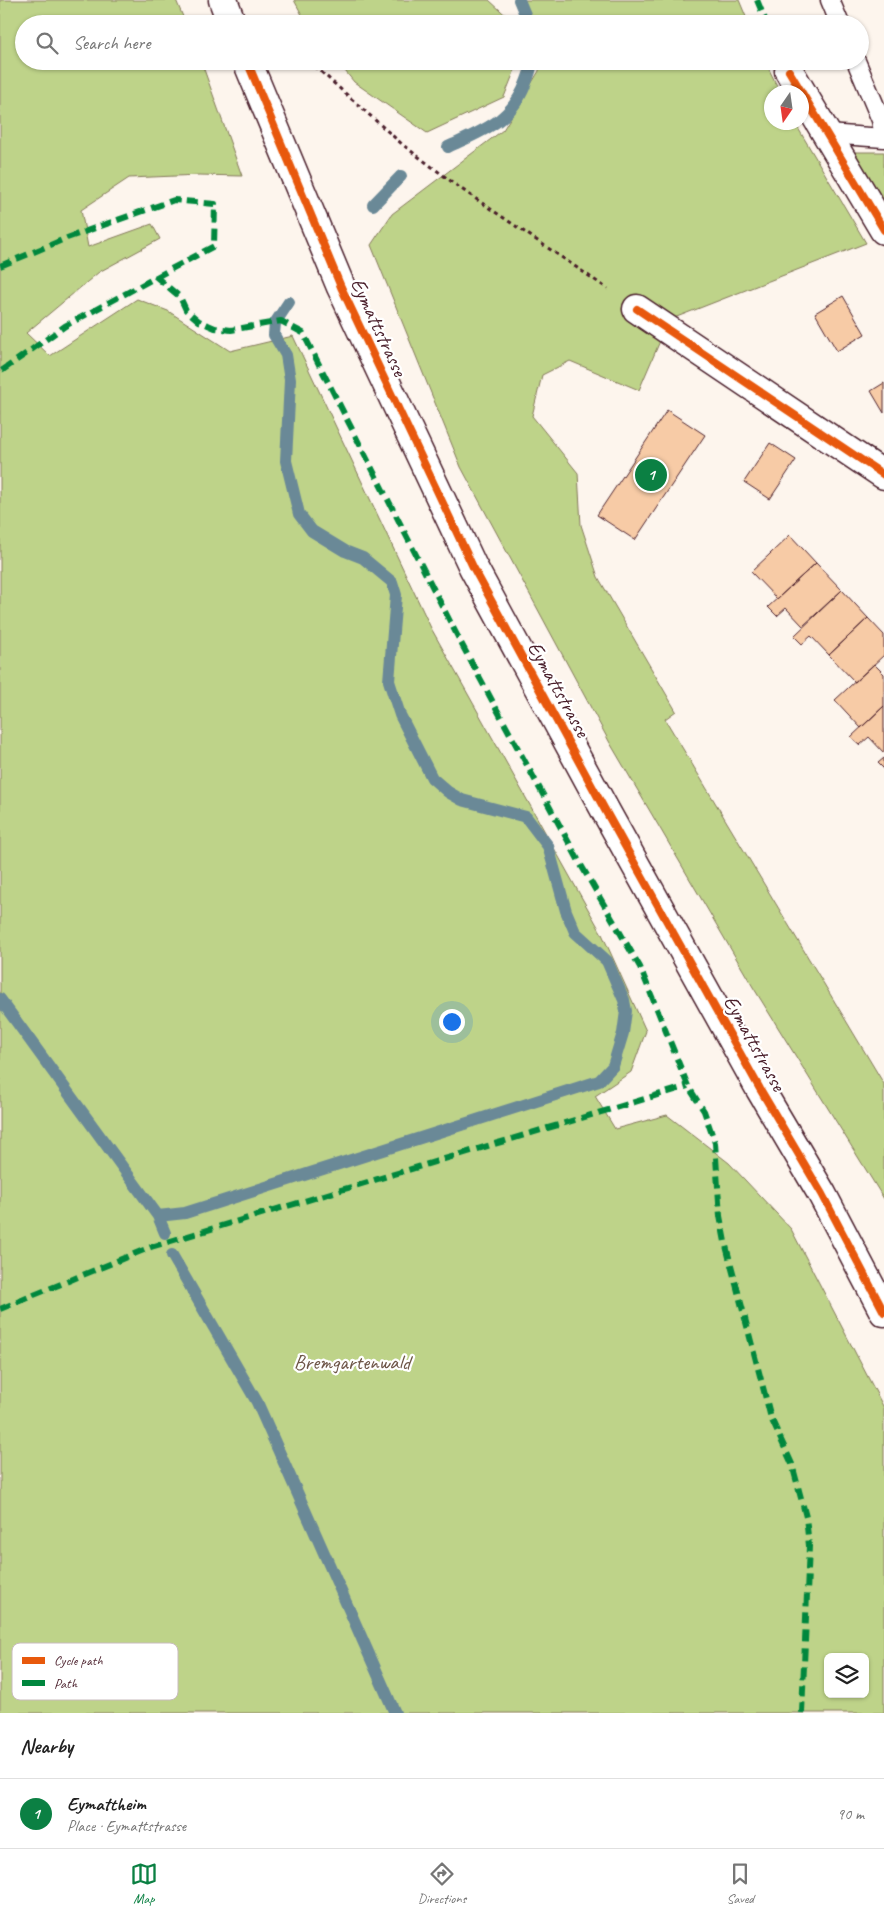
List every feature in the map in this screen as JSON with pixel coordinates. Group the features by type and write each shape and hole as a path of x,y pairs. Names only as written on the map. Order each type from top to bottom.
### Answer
{"main road":[{"path":"223,0 229,15"},
{"name":"Eymattstrasse","path":"251,70 341,287 473,567 615,828 822,1194 884,1312"},
{"path":"789,71 884,230"},
{"path":"637,309 884,475"}],"lane":[{"path":"830,0 836,15"},
{"path":"827,134 884,138 881,120 860,70"}],"path":[{"path":"319,70 403,145 460,188 637,309"}],"green space":[{"name":"Bremgartenwald","path":"0,0 176,0 182,15 15,15 15,70 204,70 242,176 199,175 129,178 81,210 88,247 152,224 160,239 99,272 26,333 50,356 137,299 168,311 230,351 293,336 431,628 602,934 646,1031 631,1072 595,1096 615,1129 667,1115 729,1163 791,1229 884,1408 884,1713 0,1713"},
{"path":"294,0 489,0 505,15 302,15"},
{"path":"524,0 739,0 745,15 530,15"},
{"path":"344,70 514,70 514,72 504,97 427,133 354,82"},
{"path":"539,70 769,70 777,85 764,85 764,130 799,130 866,243 669,320 639,390 570,361 542,375 532,416 578,473 581,525 598,577 676,711 665,719 884,1084 884,1199 753,987 610,743 461,467 371,245 392,214 503,130"},
{"path":"850,152 884,152 884,211"}],"building":[{"path":"843,296 865,334 837,351 815,313"},
{"path":"884,383 884,413 871,391"},
{"path":"667,410 705,435 635,540 597,515"},
{"path":"770,443 796,460 770,499 744,482"},
{"path":"790,535 816,563 777,599 751,572"},
{"path":"816,563 842,590 803,626 786,608 777,616 768,607"},
{"path":"842,590 868,618 829,655 811,636 802,644 794,636"},
{"path":"868,618 884,635 884,655 855,682 829,655"},
{"path":"874,664 884,674 884,706 861,728 835,700"},
{"path":"884,706 884,753 869,737 860,745 851,737"},
{"path":"884,758 884,769 878,763"}],"waterway":[{"path":"519,0 525,15"},
{"path":"448,147 485,129 505,115 521,94 530,70"},
{"path":"373,205 401,176"},
{"path":"165,1233 158,1216 185,1213 599,1081 613,1066 623,1033 626,1011 624,1000 607,961 575,932 566,911 548,846 526,817 462,800 448,792 432,778 400,715 389,681 396,595 392,582 363,558 345,551 312,531 299,514 286,461 290,380 286,355 274,335 275,323 289,302"},
{"path":"0,999 158,1216"},
{"path":"172,1255 257,1402 395,1713"}],"marked path":[{"path":"757,0 763,15"},
{"path":"0,266 67,238 174,200 215,204 214,246 65,326 0,372"},
{"path":"155,276 180,297 186,310 199,321 215,328 231,330 281,321 303,333 461,643 581,865 640,967 688,1086 704,1111 715,1143 720,1216 725,1242 771,1418 792,1464 806,1517 809,1546 802,1713"},
{"path":"0,1309 151,1247 688,1086"}],"cycle path":[{"path":"251,70 341,287 473,567 760,1089 822,1194 884,1312"},
{"path":"789,71 884,230"},
{"path":"637,309 884,475"}],"place":[{"name":"Eymattheim","path":"651,475"}]}
